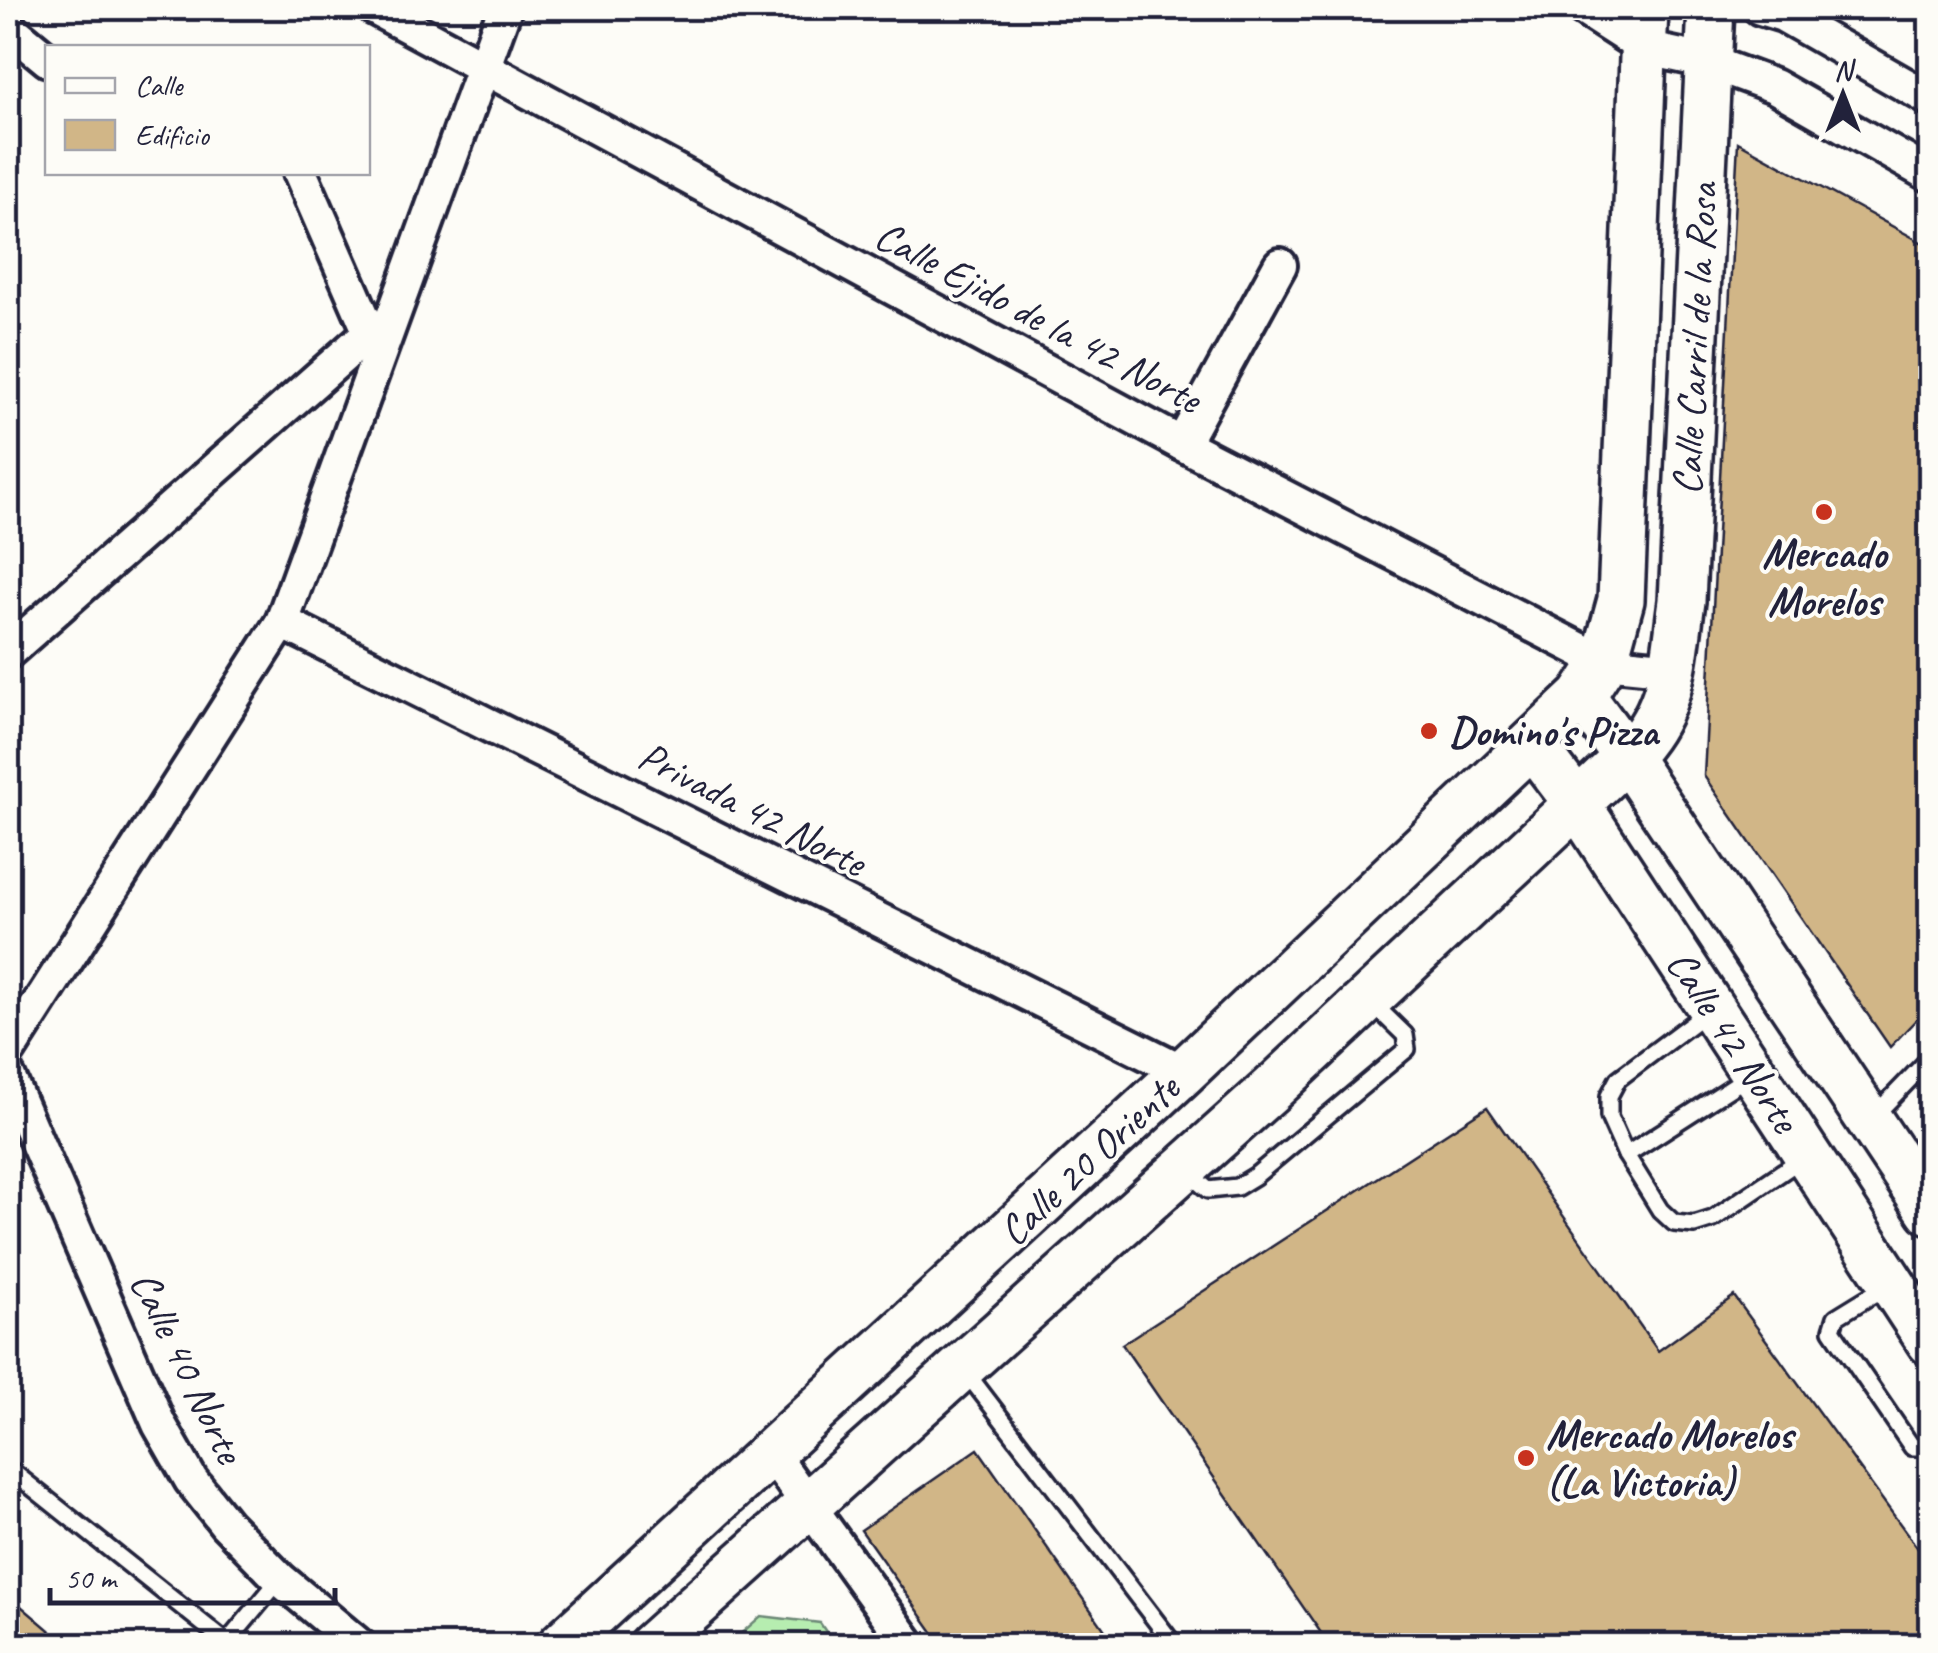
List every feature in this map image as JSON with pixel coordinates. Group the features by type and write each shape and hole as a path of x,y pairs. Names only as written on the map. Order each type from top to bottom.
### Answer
{"main road":[{"name":"Calle Carril de la Rosa","path":"1672,670 1682,601 1711,8"},
{"name":"Calle Carril de la Rosa","path":"1593,679 1620,600 1644,28"},
{"name":"Calle 20 Oriente","path":"651,1646 1184,1168 1626,757 1659,718 1672,670"},
{"name":"Calle 20 Oriente","path":"560,1646 1184,1072 1532,744 1593,679"},
{"name":"Calle 42 Norte","path":"1593,679 1626,757 1930,1207"},
{"name":"Calle 42 Norte","path":"1532,744 1576,802 1930,1342"}],"street":[{"name":"Calle Ejido de la 42 Norte","path":"374,8 1182,444 1593,679 1672,670"},
{"path":"8,1052 282,622 373,342 505,8"},
{"path":"1760,8 1782,14 1930,99"},
{"path":"1594,9 1644,28 1709,62 1774,86 1930,175"},
{"path":"8,27 45,58"},
{"path":"301,175 373,342"},
{"path":"1182,444 1280,265"},
{"path":"8,652 373,342"},
{"name":"Privada 42 Norte","path":"282,622 1184,1072"},
{"name":"Calle 40 Norte","path":"8,1076 159,1424 191,1480 226,1524 342,1636"},
{"path":"772,1453 910,1646"}],"lane":[{"path":"1184,1168 1208,1190 1237,1186 1255,1176 1407,1049 1406,1035 1367,999"},
{"path":"1712,1008 1618,1079 1609,1096 1609,1117 1660,1210 1674,1223 1694,1225 1713,1219 1808,1154"},
{"path":"1870,1120 1930,1058"},
{"path":"1626,1154 1754,1073"},
{"path":"1892,1283 1836,1317 1832,1330 1912,1448 1930,1448"},
{"path":"962,1368 1174,1646"},
{"path":"8,1468 225,1644 280,1579"}],"green space":[{"path":"761,1616 820,1623 835,1645 728,1645"}],"building":[{"name":"Mercado Morelos","path":"1738,142 1930,247 1930,1005 1890,1047 1704,776"},
{"name":"Mercado Morelos (La Victoria)","path":"1487,1107 1658,1351 1734,1296 1930,1565 1930,1646 1330,1646 1122,1344"},
{"path":"978,1449 1116,1646 943,1646 861,1530"},
{"path":"8,1595 68,1646 8,1646"}],"place":[{"name":"Mercado Morelos","path":"1824,512"},
{"name":"Domino's Pizza","path":"1429,731"},
{"name":"Mercado Morelos (La Victoria)","path":"1526,1458"}]}
